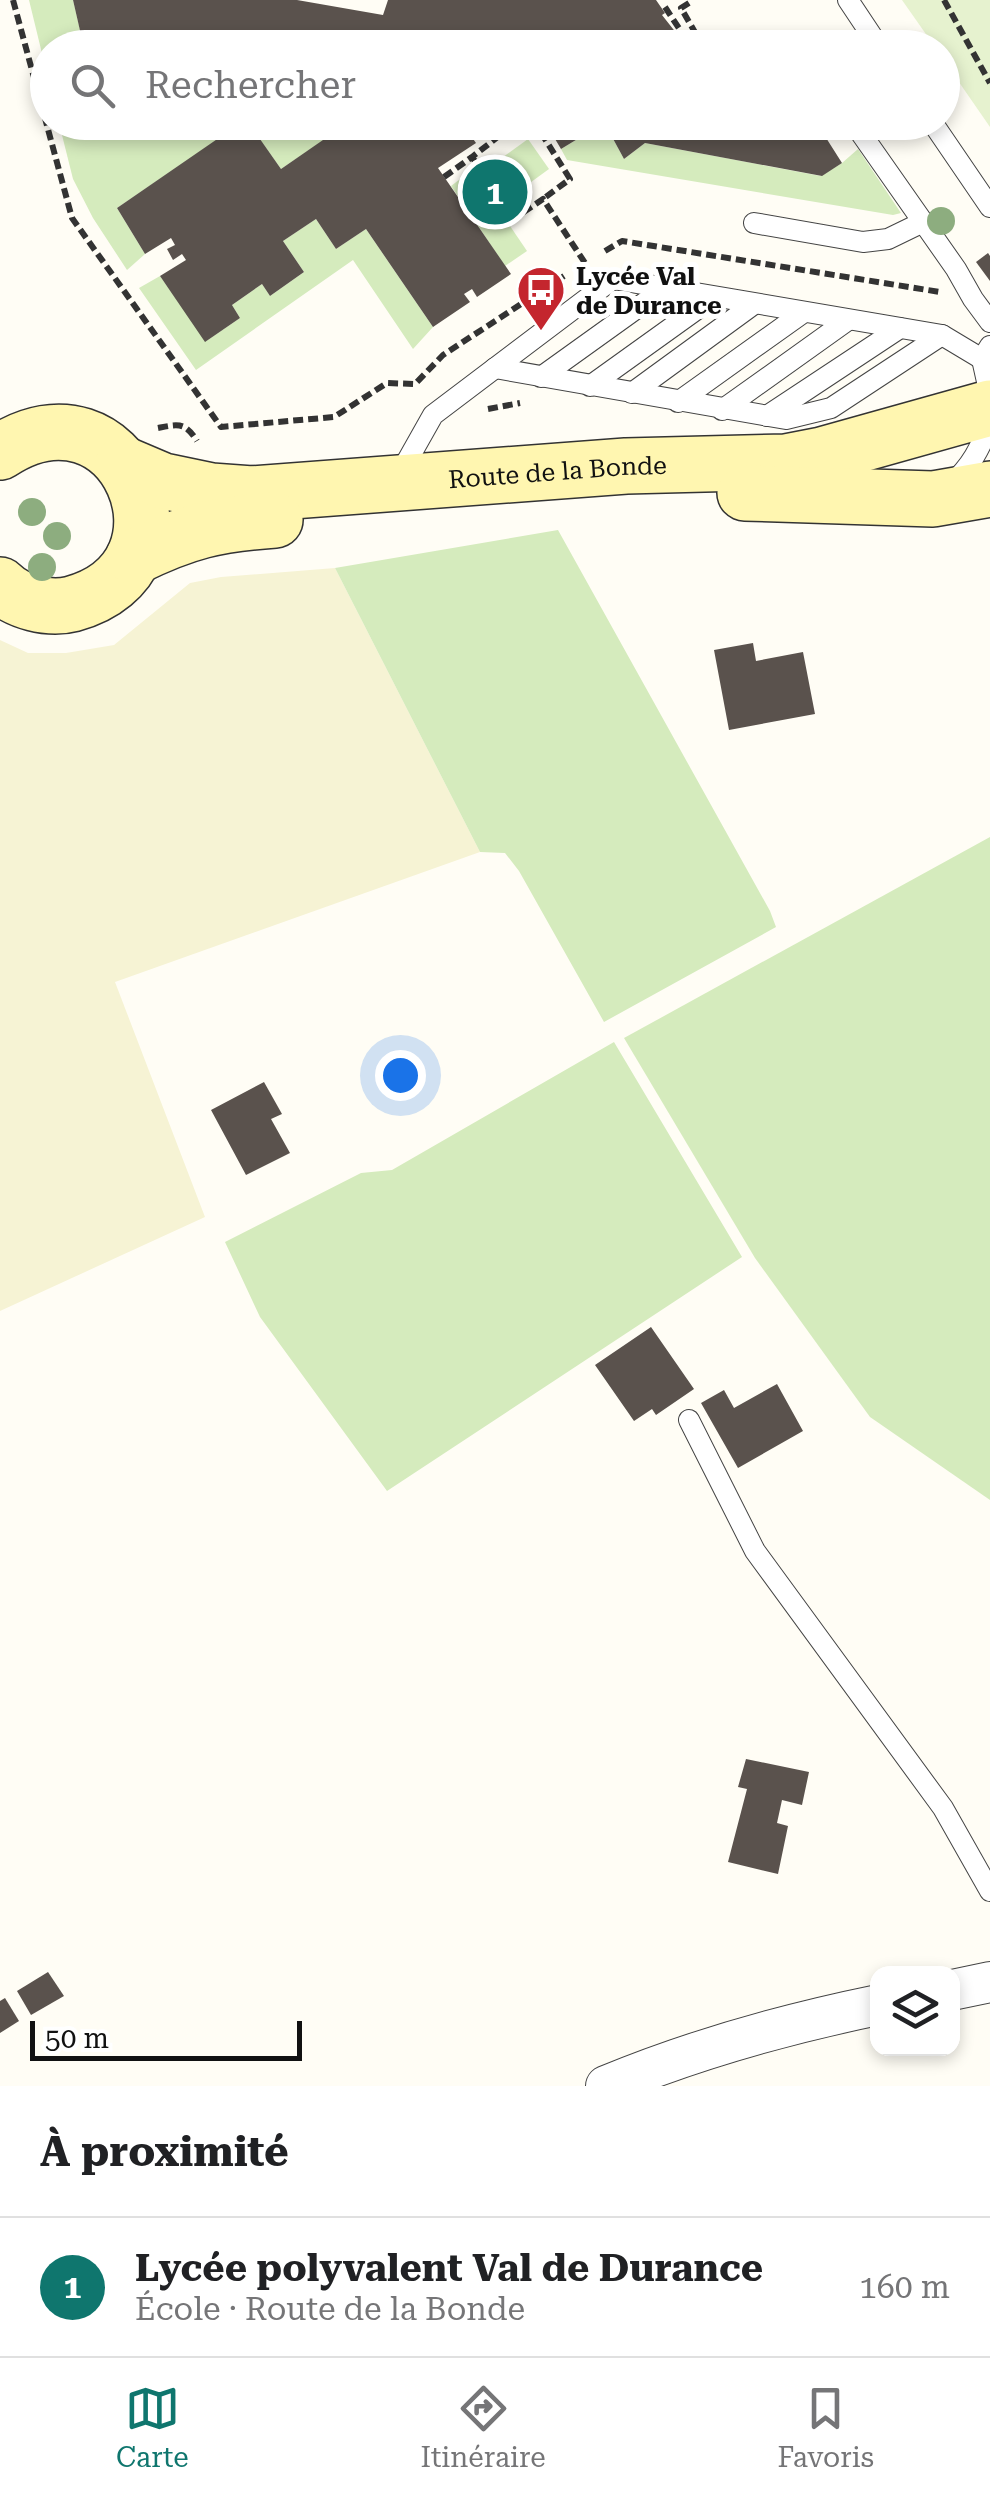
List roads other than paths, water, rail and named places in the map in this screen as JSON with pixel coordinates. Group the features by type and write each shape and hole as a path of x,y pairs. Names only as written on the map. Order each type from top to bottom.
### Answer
{"main road":[{"name":"Route de la Bonde","path":"0,452 18,440 42,432 66,432 108,449 138,446 163,481 252,494 626,466 786,462 822,455 987,371"},
{"path":"0,585 34,604 64,606 92,598 117,581 134,557 143,525 138,446"},
{"name":"Route de la Bonde","path":"134,557 197,529 226,524 633,493 752,492 934,499 990,489"}],"street":[{"path":"960,1988 990,1982"},
{"path":"606,2086 711,2048 870,2008"}],"lane":[{"path":"848,0 868,30"},
{"path":"866,140 990,322"},
{"path":"944,140 990,208"},
{"path":"754,224 863,242 888,240 923,222"},
{"path":"386,484 402,470 432,415 613,279 942,335 987,371 990,396"},
{"path":"540,377 665,288"},
{"path":"590,386 714,296"},
{"path":"632,394 754,304"},
{"path":"678,402 804,312"},
{"path":"722,410 848,320"},
{"path":"767,416 900,328"},
{"path":"495,368 786,419 831,408 942,335"},
{"path":"934,499 962,474 979,451 990,422"},
{"path":"689,1420 755,1551 942,1808 990,1891"}],"place":[{"name":"Lycée polyvalent Val de Durance","path":"495,192"},
{"name":"Lycée Val de Durance","path":"541,332"}]}
